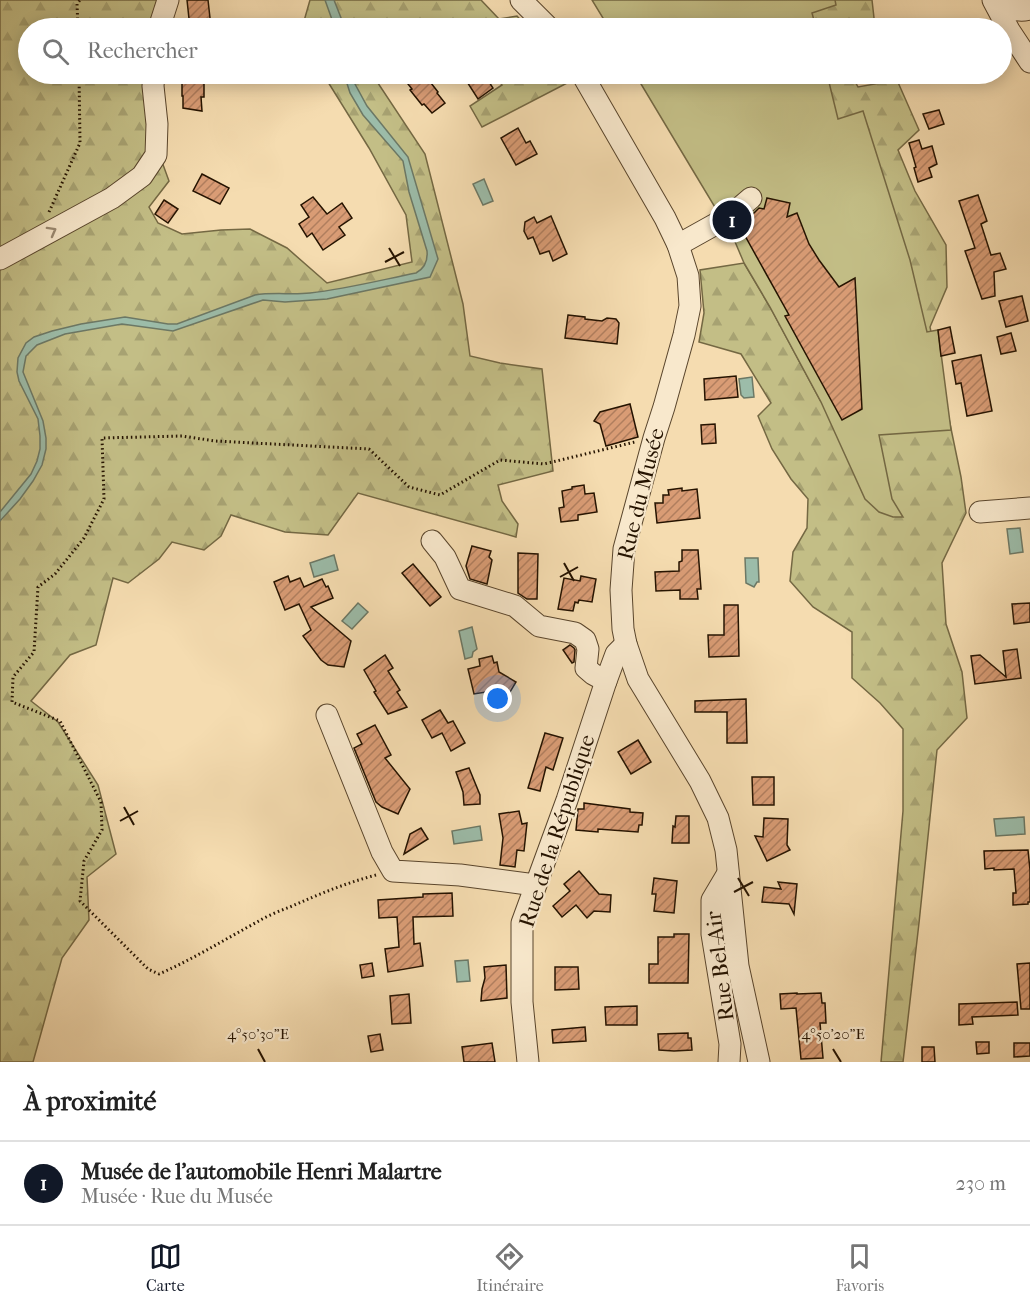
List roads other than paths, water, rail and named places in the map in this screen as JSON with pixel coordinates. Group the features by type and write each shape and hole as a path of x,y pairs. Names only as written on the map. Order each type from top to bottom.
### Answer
{"street":[{"path":"162,18 168,0"},
{"path":"521,0 539,18"},
{"path":"994,0 1013,10 1030,9"},
{"path":"994,0 1003,18"},
{"path":"1012,35 1030,62"},
{"path":"0,259 112,198 142,176 156,155 157,124 153,84"},
{"name":"Rue du Musée","path":"588,84 665,218 678,245 688,276 690,306 684,335 624,549 621,590 623,629 638,679 700,782 718,818 726,850 738,966 759,1062"},
{"path":"678,245 730,216 752,198"},
{"path":"980,512 1030,508"},
{"path":"432,541 445,557 460,589 515,606 539,626 575,633 585,640 588,649 586,668 606,681"},
{"name":"Rue de la République","path":"528,1062 522,1002 522,923 567,800 616,654 626,644"},
{"path":"327,716 382,852 393,871 460,875 535,885"},
{"name":"Rue Bel-Air","path":"728,873 712,900 712,934 729,1033 729,1062"}],"place":[{"name":"Musée de l'automobile Henri Malartre","path":"732,220"}]}
